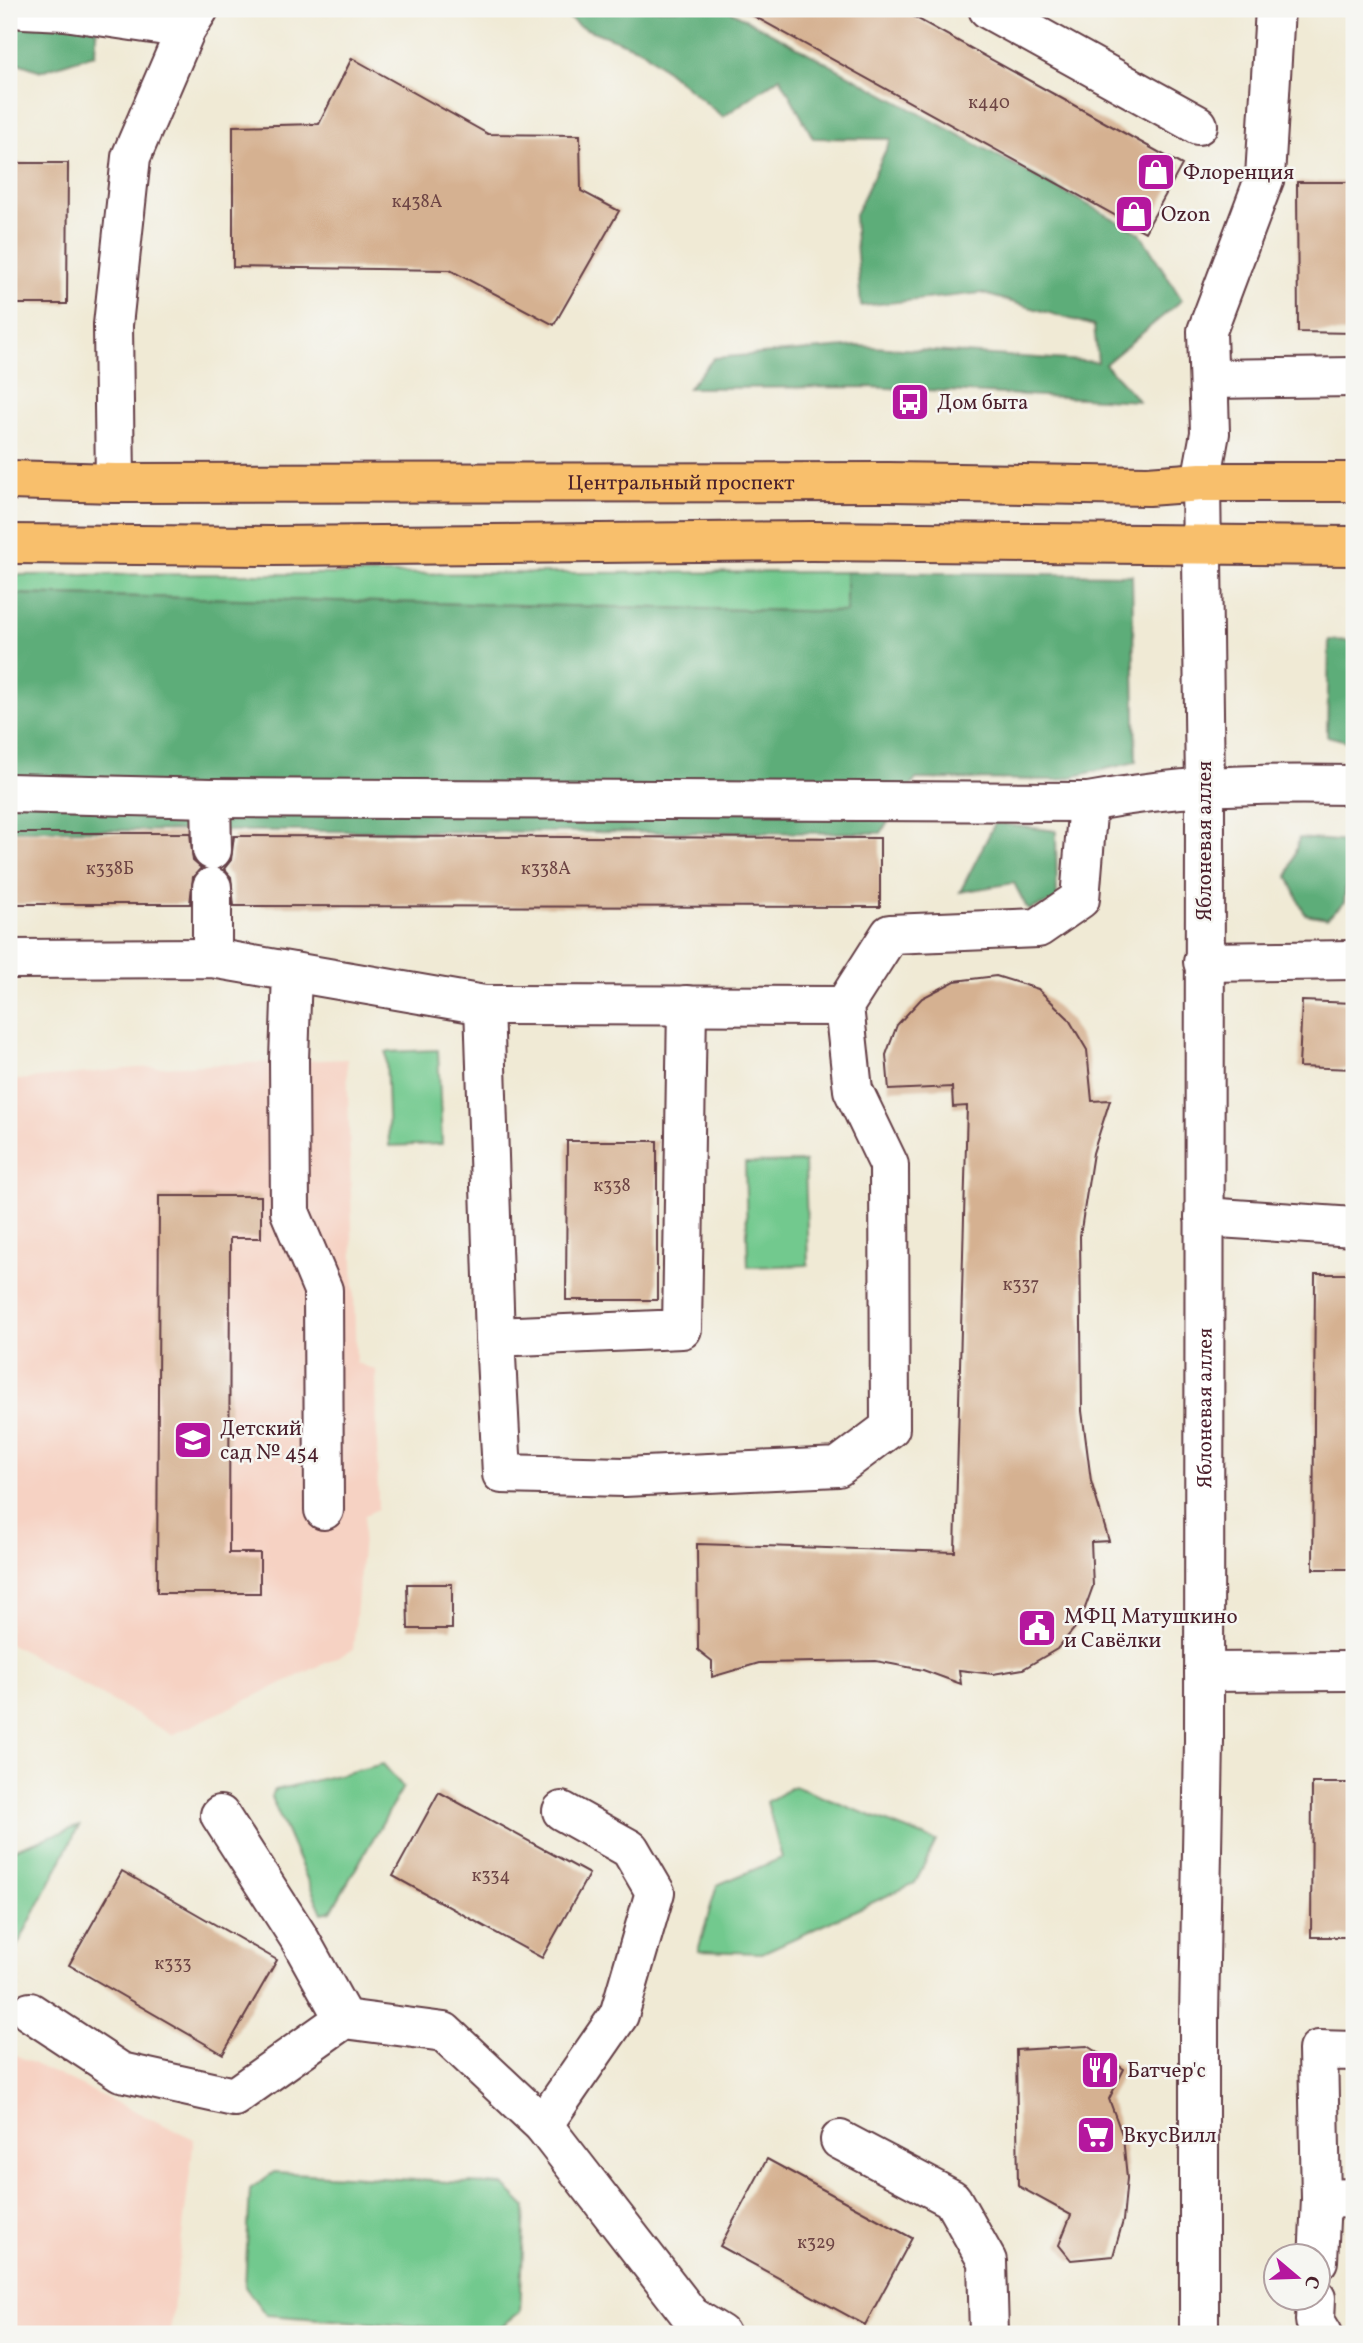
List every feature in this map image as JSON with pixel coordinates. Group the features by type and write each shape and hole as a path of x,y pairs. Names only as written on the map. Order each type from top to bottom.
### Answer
{"main road":[{"name":"Центральный проспект","path":"9,480 115,483 1148,486 1200,482 1354,482"},
{"path":"812,541 842,522 840,497 813,484"},
{"path":"9,544 272,546 812,541 1080,542 1202,547 1354,546"}],"street":[{"path":"23,9 193,19 131,157 113,325 115,483"},
{"path":"988,9 1198,125"},
{"name":"Яблоневая аллея","path":"1199,2334 1204,1672 1205,788 1200,482 1210,433 1207,331 1265,177 1275,9"},
{"path":"1210,379 1354,377"},
{"path":"9,793 211,798 1088,802 1149,790 1266,782 1354,785"},
{"path":"211,798 212,958"},
{"path":"484,1004 502,1474 624,1477 838,1467 890,1428 889,1165 853,1090 844,1006 890,934 1038,928 1080,899 1088,802"},
{"path":"9,959 212,958 484,1004 844,1006"},
{"path":"1203,962 1354,960"},
{"path":"292,972 289,1060 290,1212 323,1290 324,1510"},
{"path":"495,1337 682,1329 687,1005"},
{"path":"1204,1217 1354,1227"},
{"path":"1204,1672 1354,1671"},
{"path":"543,2125 619,2015 655,1892 630,1849 562,1811"},
{"path":"220,1815 299,1938 344,2019"},
{"path":"30,2012 121,2072 234,2096 344,2019 444,2032 543,2125 691,2316 720,2334"},
{"path":"1324,2242 1337,2199 1318,2050 1354,2051"},
{"path":"840,2140 952,2199 987,2261 989,2334"},
{"path":"1315,2312 1315,2321 1323,2334"}],"shaded area":[{"name":"Детский сад № 454","path":"347,1059 356,1363 376,1370 378,1509 365,1515 353,1650 172,1735 9,1643 9,1081 137,1068"},
{"path":"9,2052 194,2139 170,2334 9,2334"}],"green space":[{"path":"21,9 98,9 95,54 41,71 9,60 9,45"},
{"path":"558,9 727,9 1140,233 1182,300 1105,364 1139,401 868,387 688,388 714,358 858,346 1098,362 1094,326 981,293 861,306 854,217 891,139 813,138 780,77 723,117 642,50 579,26"},
{"path":"846,572 846,612 9,594 9,575"},
{"path":"846,572 1132,575 1136,762 1058,780 916,779 881,833 9,830 9,594 846,612"},
{"path":"1329,640 1354,641 1354,743 1327,736"},
{"path":"995,823 1056,831 1057,900 1028,910 1014,883 960,892"},
{"path":"1299,838 1350,842 1344,903 1327,918 1305,914 1288,877"},
{"path":"438,1050 442,1144 389,1146 386,1052"},
{"path":"805,1162 808,1265 748,1267 745,1163"},
{"path":"383,1764 403,1787 331,1911 322,1913 271,1797 275,1790"},
{"path":"794,1786 936,1841 915,1883 762,1953 698,1951 717,1885 782,1858 767,1802"},
{"path":"79,1826 9,1962 9,1851"},
{"path":"274,2172 503,2185 525,2207 520,2312 494,2332 266,2315 245,2287 250,2189"}],"building":[{"path":"741,9 900,9 1182,165 1145,232"},
{"path":"352,58 488,134 580,135 581,191 619,211 554,325 450,270 233,267 233,126 319,124"},
{"path":"9,163 68,163 67,304 9,304"},
{"path":"1297,182 1354,182 1354,333 1298,332"},
{"path":"9,833 190,833 193,861 201,868 193,877 190,904 9,904"},
{"path":"234,836 880,838 880,907 234,906 231,877 224,869 231,860"},
{"path":"996,976 1038,989 1068,1018 1087,1050 1092,1101 1110,1100 1093,1153 1080,1236 1082,1411 1091,1481 1109,1541 1091,1542 1093,1586 1080,1622 1057,1649 1023,1669 993,1674 959,1670 961,1684 923,1670 876,1661 759,1663 712,1677 712,1661 698,1650 697,1544 955,1552 967,1106 953,1107 952,1087 889,1090 886,1055 897,1025 922,998 955,981"},
{"path":"1302,1001 1354,1003 1354,1069 1299,1067"},
{"path":"567,1141 657,1141 657,1300 566,1300"},
{"path":"159,1196 261,1196 261,1238 230,1238 229,1553 260,1553 260,1593 157,1593"},
{"path":"1315,1274 1354,1274 1354,1569 1313,1569"},
{"path":"407,1584 452,1584 452,1629 408,1629"},
{"path":"1312,1783 1354,1783 1354,1937 1311,1937"},
{"path":"439,1792 589,1874 542,1958 393,1876"},
{"path":"122,1871 277,1960 223,2054 69,1965"},
{"path":"1087,2046 1124,2069 1109,2099 1123,2137 1127,2178 1123,2221 1113,2256 1071,2260 1059,2245 1071,2215 1018,2186 1016,2050"},
{"path":"767,2159 912,2238 865,2325 720,2246"}],"place":[{"name":"Флоренция","path":"1156,172"},
{"name":"Ozon","path":"1134,214"},
{"name":"Дом быта","path":"910,402"},
{"name":"Детский сад № 454","path":"193,1440"},
{"name":"МФЦ Матушкино и Савёлки","path":"1037,1628"},
{"name":"Батчер'с","path":"1100,2070"},
{"name":"ВкусВилл","path":"1096,2135"}]}
